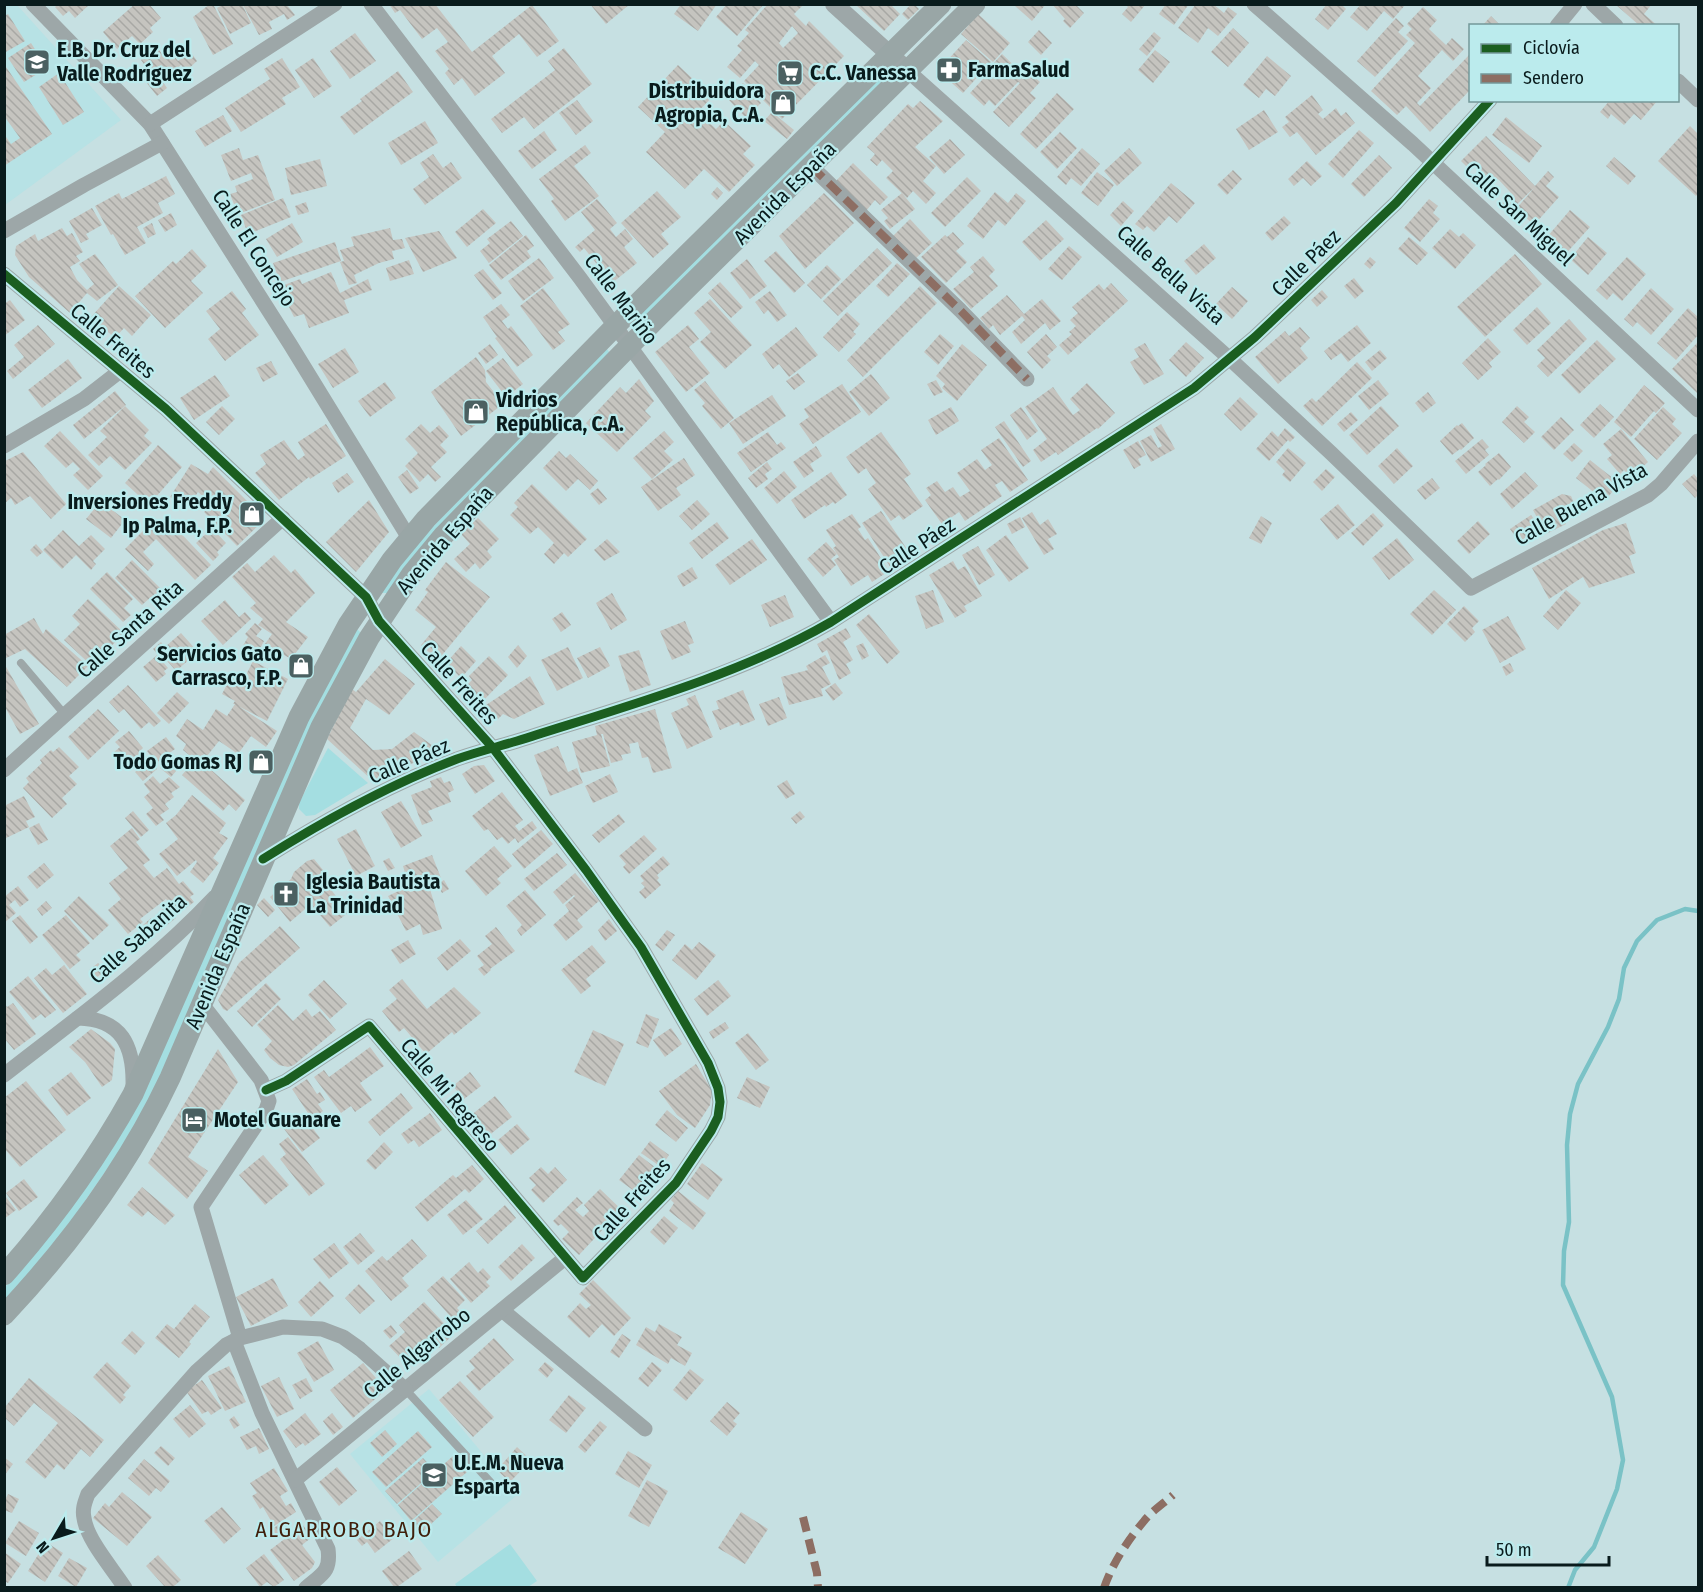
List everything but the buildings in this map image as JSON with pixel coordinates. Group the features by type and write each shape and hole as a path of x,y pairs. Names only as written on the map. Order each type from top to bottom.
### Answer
{"main road":[{"name":"Avenida España","path":"4,1275 35,1239 76,1184 133,1094 299,717 348,625 409,538 616,327 941,4"},
{"name":"Avenida España","path":"4,1314 76,1229 141,1134 170,1078 325,719 342,684 379,621 411,574 444,535 630,346 975,4"}],"street":[{"name":"Calle El Concejo","path":"33,4 150,124 290,344 409,538"},
{"path":"150,124 335,4"},
{"name":"Calle Mariño","path":"371,4 616,327 831,622"},
{"name":"Calle Bella Vista","path":"834,4 1230,359 1471,588"},
{"name":"Calle San Miguel","path":"1254,4 1434,163 1698,410"},
{"path":"1559,24 1575,4"},
{"path":"1593,4 1614,24"},
{"path":"1679,83 1698,100"},
{"name":"Calle Páez","path":"263,859 310,830 393,785 460,758 676,690 779,649 831,622 1194,388 1230,359 1388,211 1488,102"},
{"path":"4,231 162,144"},
{"path":"812,167 960,310 1027,379"},
{"name":"Calle Freites","path":"4,274 166,409 366,597 379,621 493,748 586,870 640,947 708,1063 718,1088 720,1102 718,1117 711,1131 676,1183 583,1278"},
{"path":"4,446 84,399 120,371"},
{"name":"Calle Buena Vista","path":"1471,588 1648,495 1668,477 1698,441"},
{"name":"Calle Santa Rita","path":"4,770 283,518"},
{"name":"Calle Sabanita","path":"4,1075 78,1018 183,931 224,888"},
{"path":"202,1004 252,1067 266,1090 269,1101 266,1110 201,1207 237,1340 262,1413 328,1549 330,1561 328,1568 306,1587"},
{"name":"Calle Sabanita","path":"78,1018 97,1019 106,1023 123,1037 132,1056 133,1094"},
{"name":"Calle Mi Regreso","path":"266,1090 286,1081 369,1026 583,1278"},
{"name":"Calle Algarrobo","path":"295,1480 565,1258"},
{"path":"502,1310 645,1429"},
{"path":"125,1587 88,1531 83,1517 88,1494 197,1371 226,1345 283,1327 322,1329 342,1337 360,1349 406,1390"}],"lane":[{"path":"21,663 66,716"},
{"path":"406,1390 494,1486"}],"shaded area":[{"name":"E.B. Dr. Cruz del Valle Rodríguez","path":"5,5 17,5 121,120 5,205"},
{"path":"881,77 885,79 636,326 634,325 634,321"},
{"path":"607,349 610,353 387,593 382,593 381,591 416,544"},
{"path":"357,629 361,633 162,1075 134,1130 69,1224 5,1302 5,1287 83,1189 307,720"},
{"path":"328,748 368,783 315,815 306,816 299,809 299,803"},
{"name":"U.E.M. Nueva Esparta","path":"429,1389 517,1495 438,1562 350,1454"},
{"path":"510,1544 537,1581 528,1587 457,1587 455,1584"}],"waterway":[{"path":"1568,1588 1575,1570 1594,1547 1617,1489 1623,1460 1612,1397 1563,1285 1564,1251 1569,1222 1567,1145 1570,1114 1578,1084 1608,1027 1619,999 1624,968 1637,941 1657,920 1685,909 1698,911"}],"marked path":[{"path":"812,167 960,310 1027,379"},
{"path":"1104,1588 1116,1561 1132,1536 1144,1521 1173,1495"},
{"path":"803,1517 817,1573 818,1588"}],"cycle path":[{"path":"263,859 357,804 431,769 464,756 637,703 718,675 757,659 831,622 1194,388 1255,337 1396,203 1488,102"},
{"path":"4,274 166,409 366,597 379,621 493,748 586,870 641,947 708,1063 718,1088 720,1102 718,1117 711,1131 676,1183 583,1278 369,1026 286,1081 266,1090"}],"place":[{"name":"E.B. Dr. Cruz del Valle Rodríguez","path":"37,62"},
{"name":"FarmaSalud","path":"949,70"},
{"name":"C.C. Vanessa","path":"790,73"},
{"name":"Distribuidora Agropia, C.A.","path":"783,103"},
{"name":"Vidrios República, C.A.","path":"476,412"},
{"name":"Inversiones Freddy Ip Palma, F.P.","path":"252,514"},
{"name":"Servicios Gato Carrasco, F.P.","path":"301,666"},
{"name":"Todo Gomas RJ","path":"261,762"},
{"name":"Iglesia Bautista La Trinidad","path":"286,894"},
{"name":"Motel Guanare","path":"194,1120"},
{"name":"U.E.M. Nueva Esparta","path":"434,1475"}],"district":[{"name":"ALGARROBO BAJO","path":"344,1529"}]}
